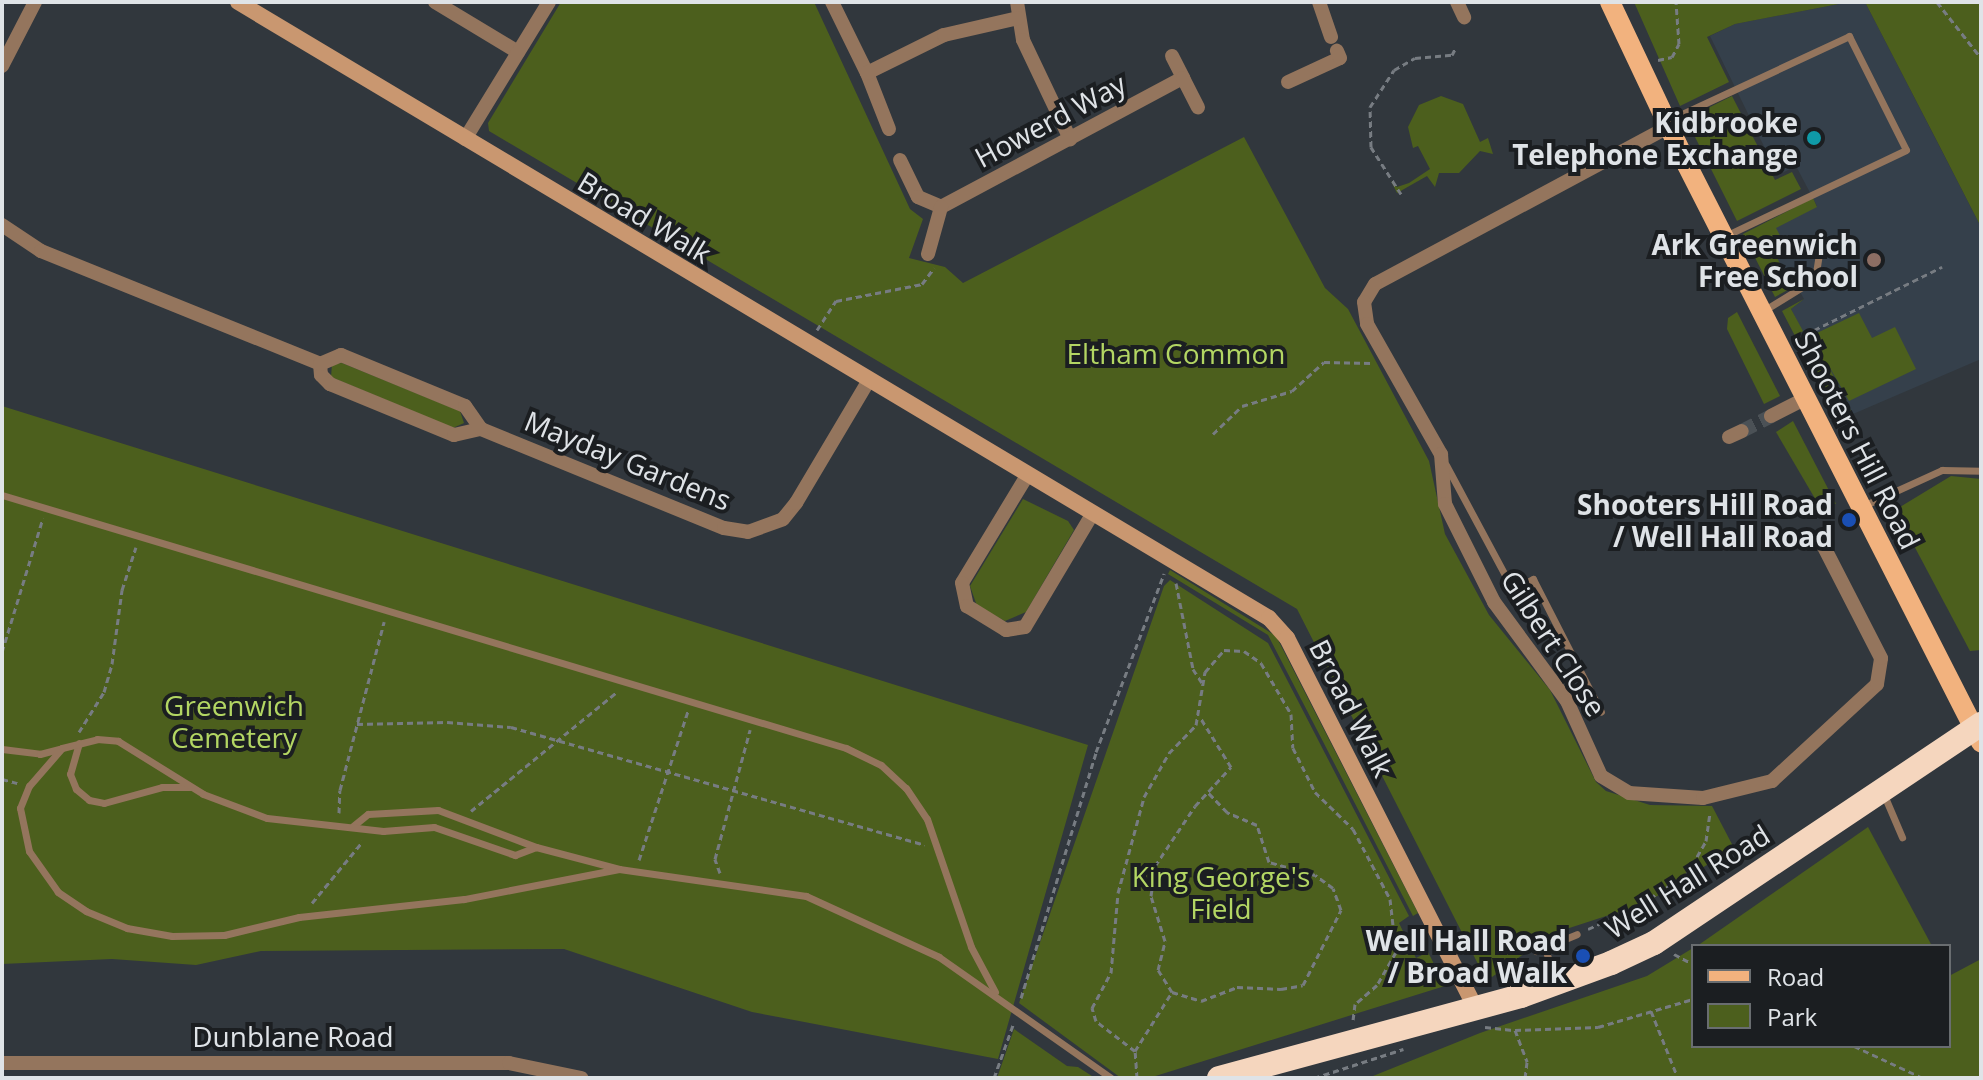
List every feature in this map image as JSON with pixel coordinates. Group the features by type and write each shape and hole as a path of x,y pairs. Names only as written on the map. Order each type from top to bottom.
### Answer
{"highway":[{"name":"Well Hall Road","path":"1219,1078 1481,1018 1654,943 1881,790 1979,732"}],"main road":[{"name":"Shooters Hill Road","path":"1610,2 1667,125 1761,312 1979,732"}],"street":[{"path":"2,66 35,2"},
{"name":"Broad Walk","path":"238,2 1279,626 1481,1018"},
{"path":"435,2 518,52"},
{"path":"465,139 549,2"},
{"path":"832,2 867,73 889,129"},
{"path":"1017,2 1018,18 1033,66 1070,139"},
{"path":"1288,82 1340,58 1319,2"},
{"path":"1457,2 1464,17"},
{"path":"867,73 944,35 1018,18"},
{"path":"1172,56 1198,107"},
{"name":"Howerd Way","path":"941,207 1183,78"},
{"name":"Gilbert Close","path":"1667,125 1375,284 1363,313 1441,454 1445,504 1459,538 1494,602 1567,701 1601,776 1629,793 1708,797 1772,781 1882,676 1881,658 1824,547"},
{"path":"900,160 918,197 941,207 928,254"},
{"name":"Mayday Gardens","path":"2,225 41,251 320,364 341,355 465,406 481,429 724,528 748,532 767,528 796,503 869,380"},
{"name":"Mayday Gardens","path":"320,364 321,375 330,384 454,435 481,429"},
{"path":"1771,416 1805,399"},
{"path":"1028,474 962,583 967,606 1006,630 1025,627 1093,513"},
{"path":"360,1078 361,1062"},
{"name":"Dunblane Road","path":"2,1063 509,1063 581,1078"}],"lane":[{"path":"1667,125 1849,36 1906,150 1723,236"},
{"path":"1761,312 1810,285 1820,262 1821,240"},
{"name":"Gilbert Close","path":"1441,454 1513,590 1533,579 1601,712"},
{"path":"1860,507 1942,470 1981,471"},
{"path":"2,495 386,614 846,748 881,765 913,798 937,849 971,947 997,995"},
{"path":"2,749 40,754 75,744 118,741 190,787 267,818 376,830 434,827 515,855 536,847"},
{"path":"75,744 70,774 76,789 89,800 104,803 162,787 190,787"},
{"path":"62,748 29,786 20,808 29,851 58,892 86,911 127,928 172,936 224,935 299,917 464,899 619,869"},
{"path":"1881,790 1902,837"},
{"path":"352,826 368,814 438,810 536,847 619,869 806,896 872,923 939,957 1111,1078"},
{"path":"1536,951 1577,934"},
{"path":"1545,948 1557,984"}],"path":[{"path":"1654,61 1672,57 1679,44 1676,2"},
{"path":"1937,2 1981,58"},
{"path":"1401,194 1371,147 1370,107 1394,70 1415,58 1452,55 1456,47"},
{"path":"817,330 836,301 931,278 936,263 928,254"},
{"path":"1793,340 1942,267"},
{"path":"1213,434 1242,406 1292,391 1324,362 1388,362"},
{"path":"2,652 46,508"},
{"path":"75,744 104,692 122,590 139,537"},
{"path":"994,1078 1018,1010 1096,752 1164,574"},
{"path":"1176,581 1193,669 1202,683"},
{"path":"339,824 340,790 386,614"},
{"path":"1208,792 1227,812 1257,825 1269,862 1315,875 1333,888 1341,910 1303,985 1281,989 1237,987 1201,1001 1172,992 1158,970 1164,930 1151,886 1162,854 1208,792 1227,775 1231,760 1205,731 1200,716 1202,683 1213,658 1224,650 1244,651 1261,663 1291,714 1293,748 1315,792 1353,829 1390,899 1396,952 1377,985 1355,1004 1353,1020"},
{"path":"460,819 626,685"},
{"path":"636,871 690,703"},
{"path":"1135,1051 1096,1021 1092,1008 1111,973 1118,893 1144,797 1153,774 1200,716"},
{"path":"724,884 715,859 752,721"},
{"path":"357,724 447,722 511,727 560,738 937,849"},
{"path":"2,779 29,786"},
{"path":"1577,934 1633,909 1687,874 1706,841 1708,797"},
{"path":"299,917 355,846 376,830"},
{"path":"1674,954 1691,963"},
{"path":"1137,1078 1135,1051 1172,992"},
{"path":"1481,1018 1515,1030 1598,1027 1691,1000"},
{"path":"1651,1011 1678,1078"},
{"path":"1515,1030 1527,1062 1525,1078"},
{"path":"1314,1078 1330,1076 1403,1051 1402,1046"},
{"path":"1858,1048 1923,1078"}],"shaded area":[{"path":"1849,2 1865,2 1981,227 1981,359 1846,417 1791,309 1804,299 1795,283 1782,290 1755,238 1817,206 1796,166 1778,175 1710,36 1735,24"}],"green space":[{"name":"Eltham Common","path":"561,2 814,2 910,209 923,219 909,258 945,267 963,283 1244,137 1325,288 1348,309 1429,461 1445,534 1489,615 1550,690 1596,782 1606,791 1650,805 1712,806 1734,848 1646,903 1551,934 1492,977 1479,966 1297,609 489,131 488,123"},
{"path":"1634,2 1849,2 1735,24 1707,37 1729,82 1680,106"},
{"path":"1865,2 1981,2 1981,227 1939,145"},
{"path":"1441,96 1463,104 1480,142 1488,138 1493,154 1480,151 1459,173 1439,173 1435,187 1427,176 1397,193 1391,181 1397,187 1430,169 1418,146 1413,148 1408,127 1419,105"},
{"path":"1732,96 1775,180 1792,172 1801,189 1737,221 1686,119"},
{"path":"1813,198 1817,207 1776,228 1783,241 1772,248 1789,281 1801,276 1804,281 1775,297 1743,234"},
{"path":"1804,299 1791,309 1803,331 1795,336 1782,311"},
{"path":"1737,312 1780,396 1764,404 1727,329 1728,318"},
{"path":"1859,313 1872,338 1895,327 1916,369 1849,401 1826,361 1852,413 1840,422 1798,342"},
{"path":"342,363 460,411 464,423 453,428 331,377 332,364"},
{"name":"Greenwich Cemetery","path":"2,406 1088,745 998,1059 752,1012 564,949 261,951 196,965 112,959 2,964"},
{"path":"1793,421 1836,504 1817,502 1776,432"},
{"path":"1951,476 1981,479 1981,650 1970,651 1895,510"},
{"path":"1023,499 1068,521 1074,530 1026,612 1005,621 977,606 970,586"},
{"path":"1170,570 1276,636 1418,913 1413,916 1268,635 1168,574"},
{"name":"King George's Field","path":"1170,580 1268,643 1409,916 1399,923 1416,958 1428,952 1445,986 1149,1078 1121,1078 1019,1003 1164,586"},
{"path":"1868,827 1931,944 1700,944"},
{"path":"1691,949 1691,1048 1951,1048 1951,975 1981,959 1981,1078 1368,1078 1480,1033 1647,976"},
{"path":"1014,1029 1067,1066 1078,1067 1095,1078 997,1078"}],"tunnel":[{"path":"1742,431 1771,416"}],"place":[{"name":"Kidbrooke Telephone Exchange","path":"1814,138"},
{"name":"Ark Greenwich Free School","path":"1874,260"},
{"name":"Shooters Hill Road / Well Hall Road","path":"1849,520"},
{"name":"Well Hall Road / Broad Walk","path":"1583,956"}]}
